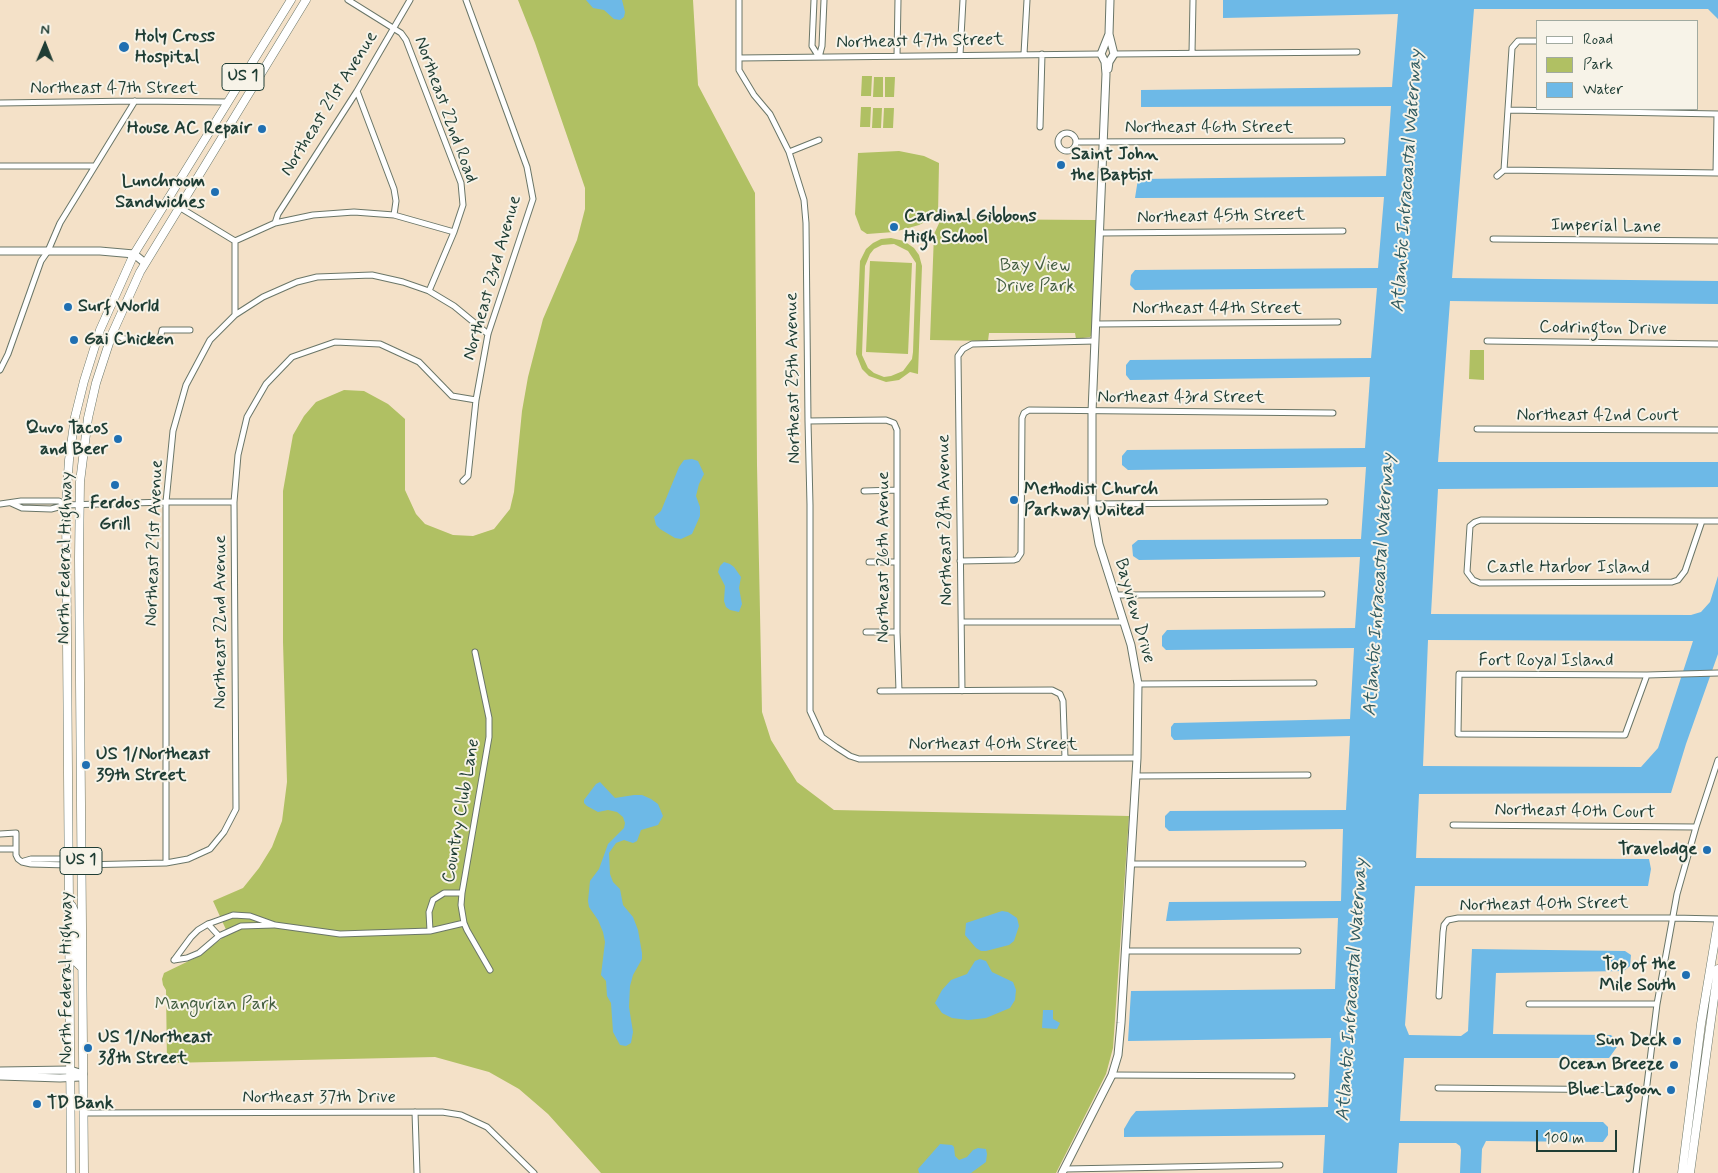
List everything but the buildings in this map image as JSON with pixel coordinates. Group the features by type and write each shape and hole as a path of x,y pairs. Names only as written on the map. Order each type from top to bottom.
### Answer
{"main road":[{"name":"North Federal Highway","path":"72,1171 66,505 72,439 84,380 108,309 134,254 291,0"},
{"name":"North Federal Highway","path":"84,1173 80,504 85,439 96,383 112,334 129,293 179,207 305,1"},
{"path":"176,186 179,207"},
{"path":"66,603 75,607 80,614"},
{"path":"68,758 71,767 81,777"},
{"path":"68,846 77,862 82,865"},
{"path":"69,903 74,911 75,961 82,968"},
{"path":"1682,1173 1701,1024 1718,921"},
{"path":"1690,1173 1718,969"}],"street":[{"name":"Northeast 22nd Road","path":"348,0 401,33 406,40 461,183 463,205 454,232 429,291"},
{"name":"Northeast 21st Avenue","path":"275,223 278,214 356,91 410,0"},
{"name":"Northeast 23rd Avenue","path":"463,481 468,476 476,400 488,334 533,200 527,167 466,0"},
{"name":"Northeast 25th Avenue","path":"739,0 739,70 770,114 789,152 804,200 806,223 810,505 810,711 822,737 850,756"},
{"path":"814,0 812,46 819,56"},
{"path":"819,56 822,46 824,0"},
{"path":"897,56 898,0"},
{"path":"960,55 963,0"},
{"path":"1024,54 1027,0"},
{"name":"Bayview Drive","path":"1063,1171 1112,1075 1118,1055 1137,758 1138,684 1131,645 1099,544 1092,504 1092,412 1110,0"},
{"path":"1192,54 1193,0"},
{"path":"1504,170 1512,48 1518,41 1536,41"},
{"name":"Northeast 47th Street","path":"739,58 1357,52"},
{"path":"1040,127 1042,54"},
{"path":"356,91 394,188 396,201 394,215"},
{"path":"0,370 8,354 41,261 48,251 60,223 135,102"},
{"name":"Northeast 47th Street","path":"0,103 228,102"},
{"path":"1497,176 1504,170 1717,173 1717,114 1686,111 1509,110"},
{"path":"789,152 819,140"},
{"name":"Northeast 46th Street","path":"1076,142 1342,141"},
{"path":"0,166 94,166"},
{"path":"179,207 235,241"},
{"path":"235,241 275,223 312,215 354,212 394,215 454,232"},
{"name":"Northeast 45th Street","path":"1100,233 1342,231"},
{"name":"Imperial Lane","path":"1493,239 1718,242"},
{"path":"235,241 235,314"},
{"path":"0,251 100,251 134,254 145,264"},
{"path":"235,314 263,297 297,282 317,276 372,275 403,282 429,291 454,306 488,334"},
{"name":"Northeast 21st Avenue","path":"166,864 166,502 173,431 186,385 210,340 235,314"},
{"name":"Northeast 44th Street","path":"1097,324 1338,322"},
{"path":"112,334 125,338 160,339 162,330 190,330"},
{"name":"Northeast 28th Avenue","path":"962,691 958,356 963,349 972,344 1095,341"},
{"name":"Codrington Drive","path":"1487,341 1718,344"},
{"name":"Northeast 22nd Avenue","path":"82,865 166,864 188,859 210,849 224,832 236,809 234,502 238,455 247,417 266,384 292,357 336,342 380,344 419,362 452,396 476,400"},
{"path":"84,380 96,383"},
{"name":"Northeast 43rd Street","path":"960,561 1014,560 1020,556 1022,549 1022,418 1024,413 1029,410 1092,412 1333,412"},
{"name":"Northeast 26th Avenue","path":"808,421 886,420 894,422 897,430 897,632 899,691"},
{"name":"Northeast 42nd Court","path":"1477,429 1718,430"},
{"path":"864,491 896,490"},
{"path":"0,504 59,501 66,505 234,502"},
{"path":"1092,504 1324,502"},
{"name":"Castle Harbor Island","path":"1702,520 1685,571 1678,580 1672,582 1487,583 1473,580 1466,572 1470,526 1481,520 1702,520 1718,521"},
{"path":"869,562 897,562"},
{"path":"1116,596 1322,594"},
{"path":"962,622 1123,622"},
{"path":"866,632 897,632"},
{"name":"Country Club Lane","path":"475,652 489,718 489,737 461,905 464,923 490,970"},
{"path":"1646,674 1715,673"},
{"name":"Fort Royal Island","path":"1459,674 1646,674 1625,735 1458,734 1459,674"},
{"path":"1138,684 1314,683"},
{"path":"880,691 1052,690 1060,694 1063,701 1065,758"},
{"name":"Northeast 40th Street","path":"850,756 859,759 1137,758"},
{"path":"1636,1173 1657,1004 1677,894 1718,760"},
{"path":"1136,776 1308,775"},
{"name":"Northeast 40th Court","path":"1453,824 1696,827"},
{"path":"0,834 16,833 18,859 22,862 30,860 68,862"},
{"path":"0,849 16,848"},
{"path":"1131,864 1303,864"},
{"path":"430,931 429,912 433,900 444,893 462,893"},
{"path":"275,925 250,916 233,915 208,924 190,937 174,960 187,958 199,953 218,936 241,926 275,925 340,934 430,931 464,923"},
{"name":"Northeast 40th Street","path":"1439,996 1443,932 1444,925 1448,920 1458,918 1673,918 1718,921"},
{"path":"208,924 218,936"},
{"path":"1126,951 1298,951"},
{"path":"1529,1004 1657,1004"},
{"path":"0,1071 70,1074 80,1077 83,1074"},
{"path":"0,1076 70,1074"},
{"path":"1112,1075 1292,1076"},
{"path":"1438,1088 1646,1090"},
{"path":"415,1112 417,1173"},
{"name":"Northeast 37th Drive","path":"83,1113 442,1112 461,1115 487,1127 534,1173"},
{"path":"1063,1171 1280,1165"}],"green space":[{"name":"Mangurian Park","path":"518,0 693,0 698,85 755,193 757,465 762,712 771,740 797,782 834,810 1129,816 1113,1048 1106,1074 1056,1173 601,1173 548,1114 519,1089 489,1072 435,1057 167,1063 166,990 162,979 164,973 197,957 228,934 213,901 243,888 259,868 272,847 282,821 287,782 283,642 283,491 293,435 304,416 316,402 344,390 364,391 388,404 405,419 405,490 416,514 425,524 453,535 473,536 494,529 510,509 514,492 522,411 528,377 543,319 577,240 585,209 585,188 535,43"},
{"path":"862,76 872,76 871,96 861,96"},
{"path":"874,77 883,77 883,97 873,97"},
{"path":"885,77 895,77 894,97 885,97"},
{"path":"861,107 871,107 870,127 860,127"},
{"path":"873,108 882,108 881,128 872,128"},
{"path":"884,108 894,108 893,128 883,128"},
{"path":"899,151 924,156 939,163 938,215 919,225 894,232 867,234 861,230 855,214 858,153"},
{"name":"Bay View Drive Park","path":"941,219 1096,220 1093,333 1090,337 1076,339 1075,333 989,333 988,341 930,340 934,234"},
{"path":"891,238 904,241 914,248 919,255 922,266 918,374 910,372 899,380 886,382 869,376 862,369 856,354 860,261 866,249 881,239","holes":["894,244 908,251 916,263 912,359 903,371 884,377 868,368 862,355 865,266 874,249 882,245"]},
{"path":"870,261 912,263 908,354 866,352"},
{"path":"1470,350 1484,350 1484,380 1469,379"}],"water":[{"path":"586,0 622,0 625,12 624,17 620,20 614,19 604,10 593,8"},
{"name":"Atlantic Intracoastal Waterway","path":"1223,0 1718,0 1718,19 1708,9 1474,9 1452,278 1718,281 1718,304 1450,301 1438,462 1718,462 1718,487 1438,489 1431,614 1691,615 1701,612 1710,602 1718,576 1718,654 1671,793 1419,794 1416,858 1649,859 1651,869 1648,886 1415,886 1405,1025 1409,1035 1461,1036 1468,1031 1472,949 1625,951 1631,955 1630,966 1624,971 1496,973 1493,1034 1611,1035 1619,1044 1609,1058 1404,1058 1400,1121 1603,1122 1608,1127 1608,1135 1603,1142 1486,1141 1482,1149 1481,1173 1460,1173 1461,1150 1460,1146 1456,1143 1399,1143 1397,1173 1323,1173 1325,1135 1124,1137 1124,1129 1136,1111 1328,1107 1331,1038 1128,1041 1131,991 1335,989 1338,918 1166,921 1169,902 1341,901 1343,829 1169,831 1165,827 1165,816 1170,811 1346,810 1350,736 1174,740 1171,736 1171,727 1174,723 1350,719 1354,648 1166,650 1162,646 1162,636 1167,630 1355,628 1360,557 1139,560 1133,556 1132,545 1138,540 1361,539 1366,467 1128,470 1122,465 1122,456 1127,450 1365,448 1370,377 1130,380 1126,375 1126,365 1130,360 1371,358 1377,288 1135,290 1130,285 1131,275 1135,270 1378,268 1384,197 1135,198 1138,179 1386,176 1391,106 1141,107 1141,90 1392,87 1398,14 1223,18","holes":["1428,640 1693,641 1658,748 1641,767 1423,766"]},
{"path":"692,459 698,461 704,474 696,496 700,507 700,516 692,534 681,539 675,538 656,525 654,517 661,511 679,467 684,460"},
{"path":"724,562 734,567 741,577 739,588 742,604 739,612 730,610 726,607 724,601 725,586 718,572"},
{"path":"600,782 615,798 642,795 651,799 658,804 663,816 658,825 641,830 637,841 633,843 624,840 616,843 609,853 610,874 613,882 620,889 623,905 633,917 638,930 642,953 642,959 633,975 630,986 629,1007 633,1032 631,1043 626,1046 620,1045 613,1032 611,1003 607,996 606,981 601,975 605,942 603,932 598,920 589,907 588,901 590,881 599,869 608,844 624,828 625,823 623,817 617,812 608,810 598,812 584,803 584,800 596,784"},
{"path":"1002,911 1008,912 1017,918 1019,926 1014,941 1009,945 986,951 976,948 965,935 966,923"},
{"path":"980,959 986,961 992,972 1013,982 1016,990 1015,1000 1010,1008 986,1018 968,1020 952,1018 942,1013 935,1003 942,990 951,980 967,974 975,961"},
{"path":"1043,1010 1053,1010 1053,1019 1060,1023 1057,1029 1042,1028"},
{"path":"940,1144 952,1145 955,1156 959,1160 967,1157 973,1150 978,1148 986,1149 986,1162 971,1173 919,1173 918,1169"}],"place":[{"name":"Holy Cross Hospital","path":"124,47"},
{"name":"House AC Repair","path":"262,129"},
{"name":"Saint John the Baptist","path":"1061,165"},
{"name":"Lunchroom Sandwiches","path":"215,192"},
{"name":"Cardinal Gibbons High School","path":"894,227"},
{"name":"Surf World","path":"68,307"},
{"name":"Gai Chicken","path":"74,340"},
{"name":"Quvo Tacos and Beer","path":"118,439"},
{"name":"Ferdos Grill","path":"115,485"},
{"name":"Methodist Church Parkway United","path":"1014,500"},
{"name":"US 1/Northeast 39th Street","path":"86,765"},
{"name":"Travelodge","path":"1707,850"},
{"name":"Top of the Mile South","path":"1686,975"},
{"name":"Sun Deck","path":"1677,1041"},
{"name":"US 1/Northeast 38th Street","path":"88,1048"},
{"name":"Ocean Breeze","path":"1674,1065"},
{"name":"Blue Lagoon","path":"1671,1090"},
{"name":"TD Bank","path":"37,1104"}]}
